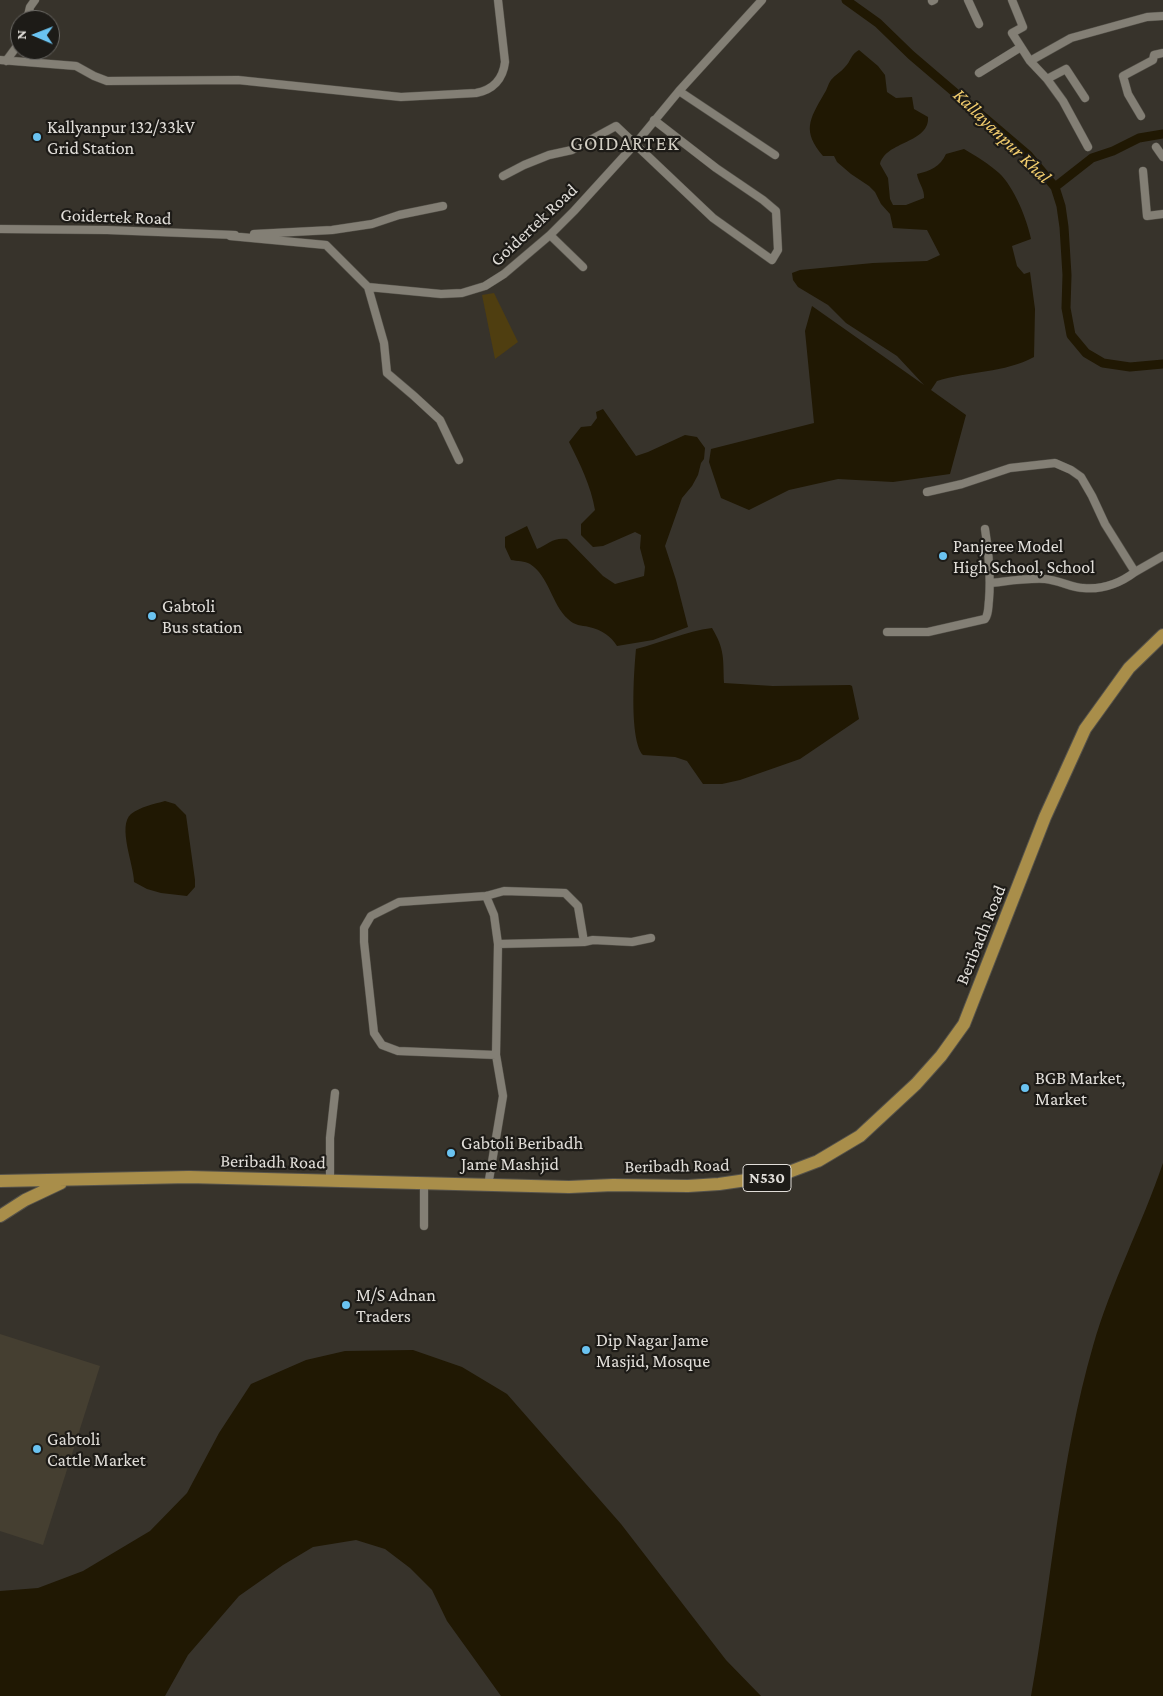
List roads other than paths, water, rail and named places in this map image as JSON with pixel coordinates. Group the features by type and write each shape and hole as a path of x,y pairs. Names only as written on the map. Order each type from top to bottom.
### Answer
{"highway":[{"name":"Beribadh Road","path":"0,1182 189,1177 569,1188 613,1185 688,1186 748,1181 781,1175 801,1168 840,1149 860,1136 916,1084 941,1056 964,1024 1045,817 1085,729 1129,668 1163,635"},
{"path":"0,1216 47,1188 70,1179"}],"street":[{"path":"3,61 76,66 107,82 238,80 401,96 476,93 488,90 499,81 504,70 505,62 498,0"},
{"name":"Goidertek Road","path":"0,229 108,230 230,236 326,245 368,286 441,294 462,293 485,286 504,274 550,235 636,143 679,91 762,0"},
{"path":"968,0 979,24"},
{"path":"1012,0 1023,27 1012,33 1030,61 1064,101 1088,147"},
{"path":"1030,61 1071,38 1147,17 1163,16"},
{"path":"979,73 1021,47"},
{"path":"1141,116 1128,94 1123,76 1153,60 1154,55 1163,53"},
{"path":"1047,79 1066,69 1085,98"},
{"path":"679,91 775,155"},
{"path":"502,176 524,165 572,150 616,126 713,218 772,260 778,250 776,211 654,120"},
{"path":"1156,147 1163,157"},
{"path":"1143,171 1147,216 1163,214"},
{"name":"Goidertek Road","path":"230,236 332,230 372,224 399,215 443,206"},
{"path":"550,235 583,267"},
{"path":"368,286 384,343 387,374 440,420 459,460"},
{"path":"927,492 962,484 1010,468 1055,463 1081,477 1105,524 1135,572"},
{"path":"887,632 928,632 985,619 988,612 991,583 990,560 985,529"},
{"path":"991,583 1023,579 1046,579 1082,589 1106,586 1121,583 1135,572 1163,556"},
{"path":"496,1054 406,1052 382,1045 374,1033 364,942 364,928 371,916 399,902 486,896 504,890 565,893 578,906 584,942"},
{"path":"486,896 494,915 498,944 496,1054 503,1096 488,1186"},
{"path":"498,944 584,942 593,940 632,942 651,938"},
{"path":"330,1180 330,1138 336,1093"},
{"path":"424,1185 424,1226"}],"waterway":[{"name":"Kallayanpur Khal","path":"846,0 878,23 911,55 1028,155 1055,187 1061,206 1064,227 1067,275 1066,308 1071,335 1086,353 1103,363 1130,367 1163,364"},
{"path":"1055,187 1092,158 1113,151 1139,138 1163,134"}],"place":[{"name":"Kallyanpur 132/33kV Grid Station","path":"37,137"},
{"name":"Panjeree Model High School, School","path":"943,556"},
{"name":"Gabtoli Bus station","path":"152,616"},
{"name":"BGB Market, Market","path":"1025,1088"},
{"name":"Gabtoli Beribadh Jame Mashjid","path":"451,1153"},
{"name":"M/S Adnan Traders","path":"346,1305"},
{"name":"Dip Nagar Jame Masjid, Mosque","path":"586,1350"},
{"name":"Gabtoli Cattle Market","path":"37,1449"}],"district":[{"name":"GOIDARTEK","path":"625,144"}]}
